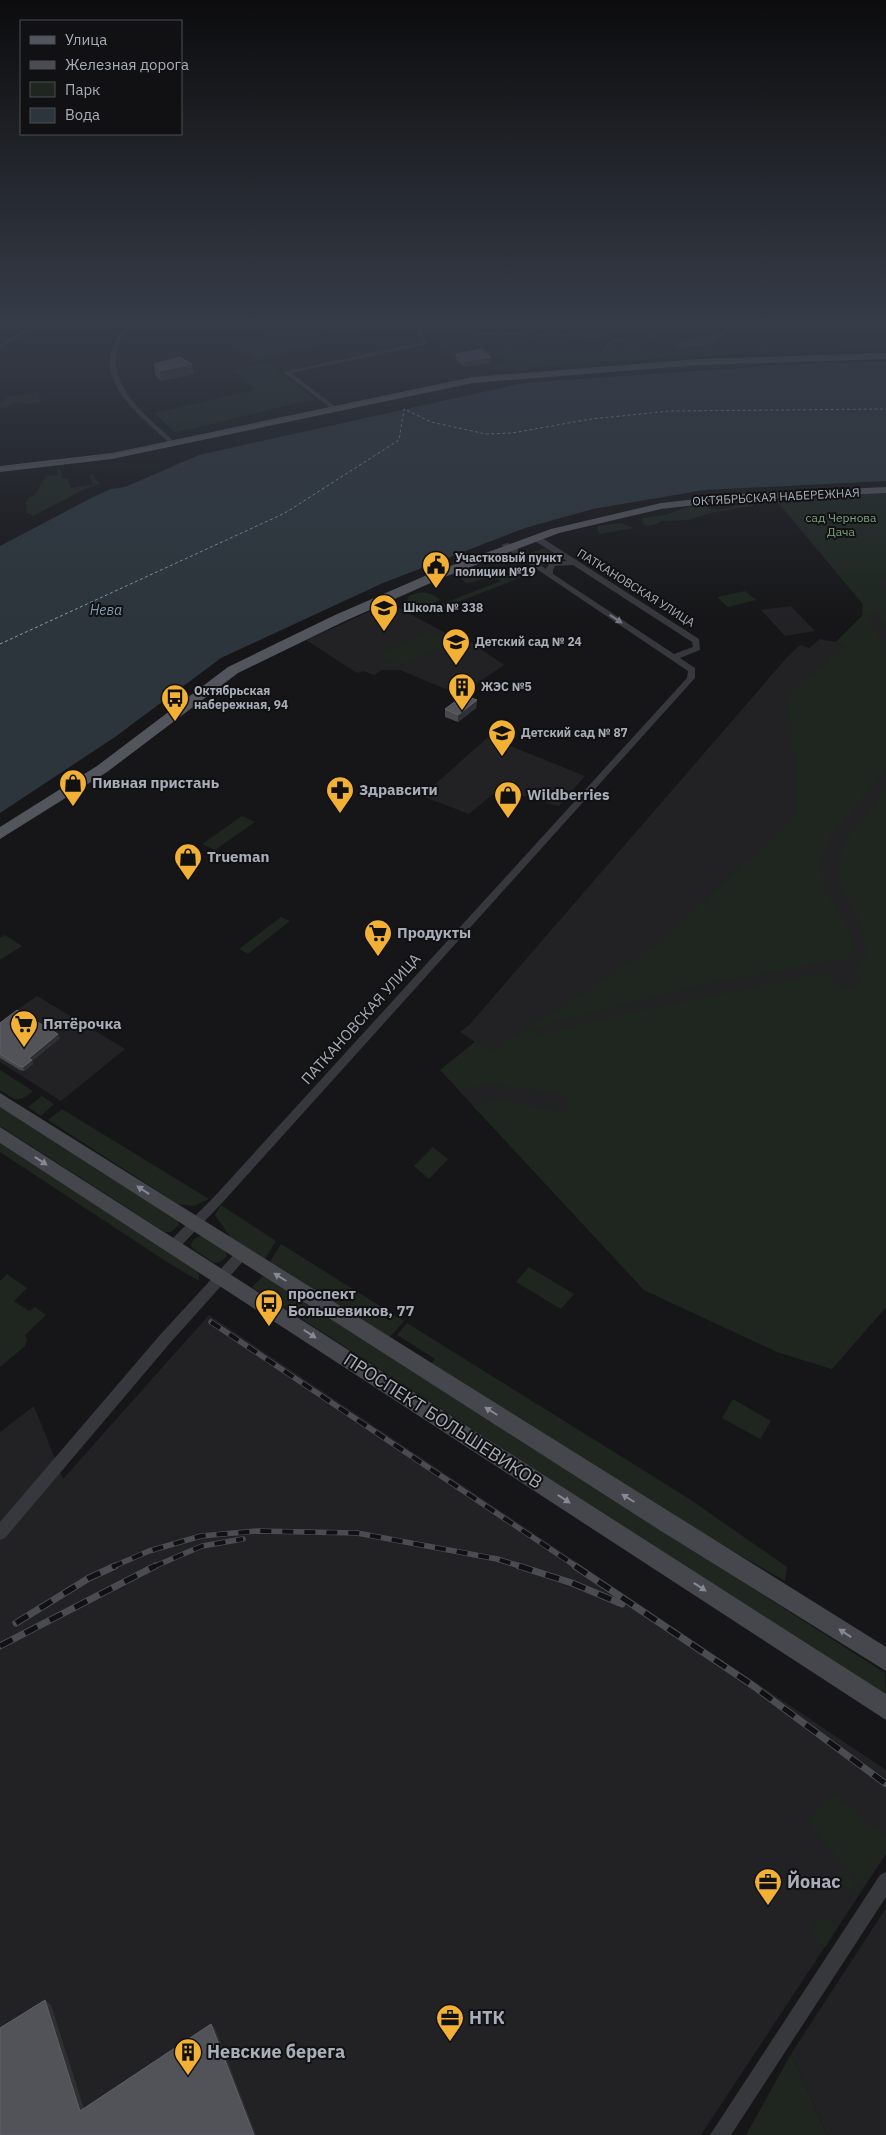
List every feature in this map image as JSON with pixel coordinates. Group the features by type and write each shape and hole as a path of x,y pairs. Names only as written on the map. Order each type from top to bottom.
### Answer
{"main road":[{"path":"0,469 94,459 260,422"},
{"path":"0,464 92,454 171,441"},
{"name":"ОКТЯБРЬСКАЯ НАБЕРЕЖНАЯ","path":"0,834 102,769 233,670 368,605 507,547 590,521 693,501 886,489"},
{"name":"ОКТЯБРЬСКАЯ НАБЕРЕЖНАЯ","path":"0,826 95,766 227,667 380,594 584,518 673,500 736,494 886,489"},
{"name":"ПРОСПЕКТ БОЛЬШЕВИКОВ","path":"0,1099 886,1660"},
{"name":"ПРОСПЕКТ БОЛЬШЕВИКОВ","path":"0,1134 886,1708"}],"street":[{"path":"150,422 171,441"},
{"name":"ПАТКАНОВСКАЯ УЛИЦА","path":"536,538 696,641 697,648 675,657"},
{"name":"ПАТКАНОВСКАЯ УЛИЦА","path":"173,1246 691,678 692,670 675,657 507,547"},
{"path":"550,575 549,570 553,564 562,562 576,564"},
{"path":"0,1533 220,1276 243,1253"},
{"path":"720,2135 886,1881"}],"shaded area":[{"path":"886,554 886,1307 832,1369 777,1352 644,1290 440,1070 475,1042 460,1032 470,1024 789,655 800,645 809,648 820,639 836,642 862,616 863,604 822,555"},
{"name":"Школа № 338","path":"389,603 463,642 468,640 504,665 460,695 400,670 382,670 374,675 363,671 357,673 306,640"},
{"path":"791,606 815,631 785,636 761,610"},
{"name":"Детский сад № 87","path":"488,737 585,776 559,806 499,789 469,814 422,796"},
{"path":"37,996 125,1049 61,1101 0,1062 0,1022"},
{"path":"209,1315 886,1770 886,1854 701,2135 0,2135 0,1432 34,1406 63,1479"},
{"path":"886,1908 886,2135 827,2135 791,2054"}],"green space":[{"path":"164,422 221,422 178,432 174,432"},
{"path":"60,469 62,478 67,478 71,488 93,485 89,475 92,474 100,484 85,489 33,516 26,512 27,505 25,504 29,497 34,496 46,476 59,475 57,470"},
{"name":"сад Чернова Дача","path":"886,493 886,580 883,582 886,591 886,629 876,609 867,616 878,635 886,642 886,769 829,838 820,865 826,892 847,924 855,946 850,955 843,960 705,984 549,1024 534,1031 540,1035 604,1018 827,972 834,983 842,988 857,984 862,980 854,969 867,954 860,922 840,885 839,861 846,840 886,788 886,1307 832,1369 777,1352 644,1290 473,1106 498,1099 565,1112 568,1102 557,1093 486,1084 460,1091 440,1070 475,1042 492,1051 657,945 797,815 797,752 792,750 788,695 845,646 836,642 862,616 863,604 774,498"},
{"path":"755,503 752,506 710,513 689,520 661,521 648,526 643,524 642,518 664,515 689,507 703,506 718,510"},
{"path":"621,523 634,528 600,534 597,530 598,526"},
{"path":"545,548 562,559 541,566 524,555"},
{"path":"476,568 522,577 432,612 427,609 414,612 406,608 408,597 416,593 429,593 440,600 429,605 434,607 501,581 488,578 466,583 458,576"},
{"path":"745,591 756,600 728,607 717,597"},
{"path":"431,632 446,639 446,644 405,663 396,664 381,658 381,653"},
{"path":"242,816 255,822 215,850 202,844"},
{"path":"281,917 290,921 248,954 239,949"},
{"path":"5,935 22,946 0,960 0,938"},
{"path":"0,1070 33,1091 23,1098 16,1099 0,1090"},
{"path":"42,1096 54,1104 41,1116 28,1107"},
{"path":"0,1106 178,1220 179,1225 171,1232 165,1232 0,1126"},
{"path":"62,1109 209,1199 194,1206 178,1204 48,1120"},
{"path":"0,1143 196,1270 199,1274 199,1281 0,1152"},
{"path":"433,1147 448,1159 429,1179 414,1166"},
{"path":"221,1205 276,1241 265,1259 231,1238 215,1215"},
{"path":"204,1236 225,1250 227,1256 220,1262 214,1263 192,1248 191,1245 194,1239"},
{"path":"281,1244 404,1321 389,1338 270,1262"},
{"path":"529,1267 574,1294 561,1309 516,1282"},
{"path":"7,1274 27,1288 14,1301 29,1311 35,1307 46,1315 25,1335 27,1340 25,1346 0,1367 0,1281"},
{"path":"264,1275 885,1673 886,1695 252,1287"},
{"path":"407,1323 688,1498 787,1567 785,1581 674,1517 432,1363 435,1359 397,1335"},
{"path":"733,1399 771,1421 760,1439 722,1418"},
{"path":"833,1794 886,1836 886,1852 863,1887 808,1822"},
{"path":"842,1869 860,1890 857,1894 834,1880"},
{"path":"828,1918 838,1926 825,1948 809,1933 818,1919"},
{"path":"791,2054 827,2135 746,2135"}],"water":[{"name":"Нева","path":"349,422 886,422 886,481 704,490 593,509 525,528 383,583 221,658 115,737 0,813 0,546 93,497 111,489 125,487 199,455"}],"building":[{"path":"464,695 477,700 458,715 445,709"},
{"name":"Пятёрочка","path":"17,1010 58,1034 29,1058 32,1060 23,1067 0,1054 0,1023"},
{"name":"Невские берега","path":"45,2000 80,2111 211,2024 254,2135 0,2135 0,2028"}],"ferry route":[{"path":"0,644 285,513 399,440 402,422"},
{"path":"430,422 486,434 512,433 576,422"}],"tram line":[{"path":"0,467 59,462 112,454 267,422"}],"railway":[{"path":"211,1322 577,1567"},
{"path":"112,1567 149,1551 201,1536 257,1531 357,1533 497,1559 523,1567"},
{"path":"153,1567 202,1546 243,1539"},
{"path":"16,1623 89,1578 115,1566"},
{"path":"519,1566 572,1583 622,1604"},
{"path":"575,1566 752,1685 886,1784"},
{"path":"0,1646 153,1567"}],"place":[{"name":"Участковый пункт полиции №19","path":"436,589"},
{"name":"Школа № 338","path":"384,632"},
{"name":"Детский сад № 24","path":"456,666"},
{"name":"ЖЭС №5","path":"462,711"},
{"name":"Октябрьская набережная, 94","path":"175,722"},
{"name":"Детский сад № 87","path":"502,757"},
{"name":"Пивная пристань","path":"73,807"},
{"name":"Здравсити","path":"340,814"},
{"name":"Wildberries","path":"508,819"},
{"name":"Trueman","path":"188,881"},
{"name":"Продукты","path":"378,957"},
{"name":"Пятёрочка","path":"24,1048"},
{"name":"проспект Большевиков, 77","path":"269,1327"},
{"name":"Йонас","path":"768,1906"},
{"name":"НТК","path":"450,2042"},
{"name":"Невские берега","path":"188,2076"}]}
